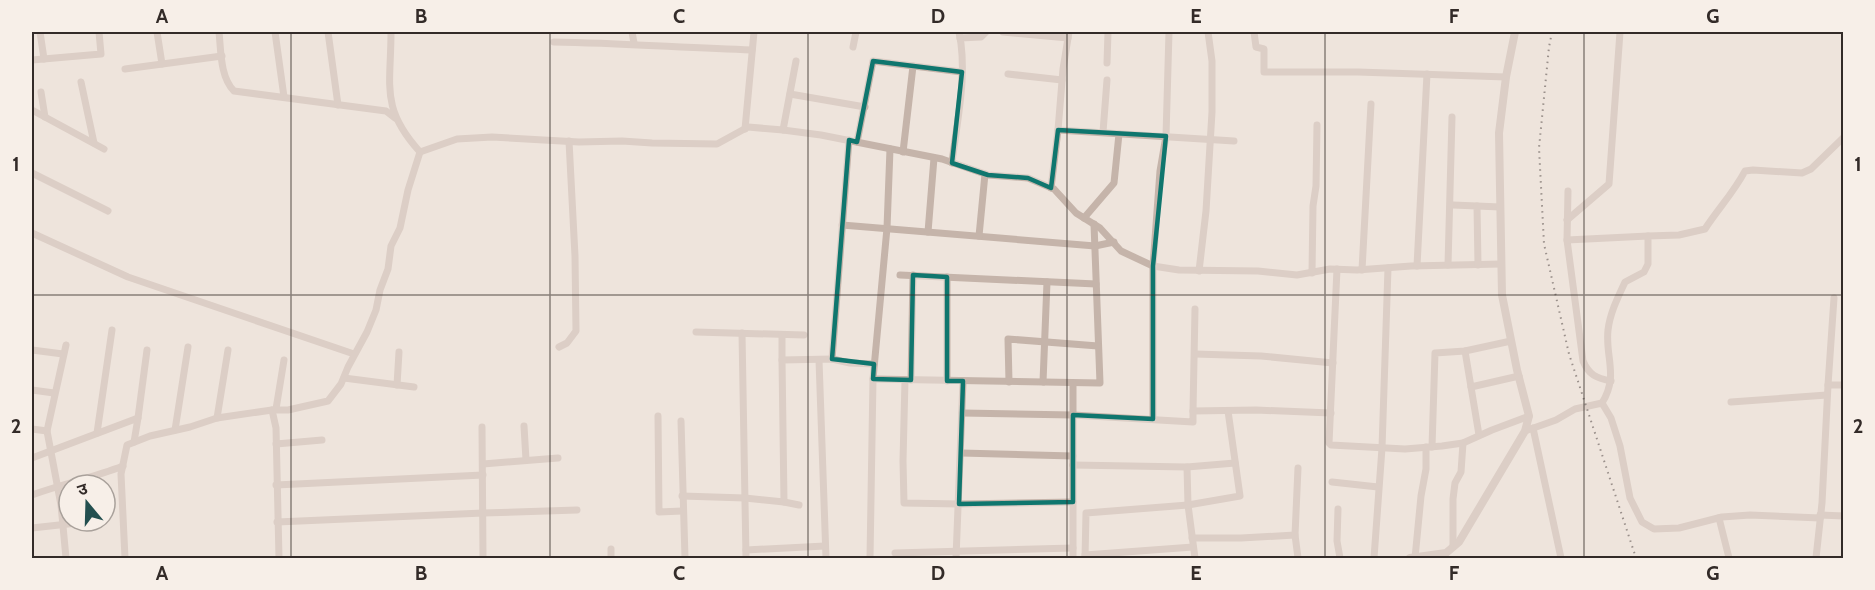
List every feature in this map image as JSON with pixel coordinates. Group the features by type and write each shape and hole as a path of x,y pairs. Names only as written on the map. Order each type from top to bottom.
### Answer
{"street":[{"path":"40,32 44,59"},
{"path":"32,60 100,54 99,32"},
{"path":"157,32 162,64"},
{"path":"219,32 226,77 234,91 386,111 395,118"},
{"path":"275,32 285,97"},
{"path":"328,32 338,105"},
{"path":"390,32 390,97 395,118 420,152"},
{"path":"632,32 634,44"},
{"path":"745,129 754,32"},
{"path":"853,48 856,32"},
{"path":"952,163 962,72 960,35 981,37 986,32"},
{"path":"1003,32 1069,35 1051,188"},
{"path":"1107,63 1108,32"},
{"path":"1153,419 1153,266 1160,171 1166,136 1169,32"},
{"path":"1199,271 1206,211 1210,139 1212,83 1208,32"},
{"path":"1254,32 1256,47 1264,49 1264,72 1358,72 1506,77"},
{"path":"1515,32 1506,77 1499,133 1502,295 1529,416 1529,430 1561,558"},
{"path":"1567,220 1610,184 1620,32"},
{"path":"554,42 752,50"},
{"path":"124,69 222,56"},
{"path":"783,130 796,61"},
{"path":"832,359 842,225 853,141 865,107 873,61 962,72"},
{"path":"903,152 913,66"},
{"path":"1008,74 1062,80"},
{"path":"1417,266 1427,74"},
{"path":"1104,132 1107,80"},
{"path":"81,82 94,143"},
{"path":"41,92 45,117"},
{"path":"790,94 865,107"},
{"path":"1362,270 1371,104"},
{"path":"32,110 104,149"},
{"path":"1448,265 1452,117"},
{"path":"1312,273 1312,206 1316,186 1317,125"},
{"path":"420,152 457,139 492,137 717,144 748,127 783,130 853,141 934,158 985,174 1028,178 1051,188 1076,213 1114,242 1121,251 1153,266 1199,271 1297,275 1337,269 1501,264"},
{"path":"1058,130 1234,141"},
{"path":"1084,218 1114,183 1119,134"},
{"path":"1567,240 1679,235 1705,229 1731,195 1745,171 1802,173 1811,170 1844,137"},
{"path":"559,347 567,343 576,331 569,141"},
{"path":"870,558 873,380 887,228 890,149"},
{"path":"125,558 121,474 127,446 217,418 288,410 328,401 344,378 376,310 388,269 391,246 400,228 408,190 420,152"},
{"path":"928,232 934,158"},
{"path":"32,173 108,211"},
{"path":"979,236 985,174"},
{"path":"1568,191 1567,240 1583,361 1588,371 1597,379 1611,381"},
{"path":"1453,205 1500,207"},
{"path":"1477,206 1478,265"},
{"path":"842,225 1095,246 1114,242"},
{"path":"873,380 1100,383 1094,225"},
{"path":"32,233 129,277 354,354"},
{"path":"1410,558 1446,553 1460,542 1529,430 1575,410 1602,403 1609,392 1611,381 1608,331 1614,308 1625,282 1644,272 1648,264 1648,236"},
{"path":"1374,558 1382,448 1388,268"},
{"path":"1337,269 1328,438 1331,445 1405,449 1463,443 1529,416"},
{"path":"900,275 1096,284"},
{"path":"913,275 903,461 904,503 1073,502"},
{"path":"946,381 947,277"},
{"path":"1043,382 1047,282"},
{"path":"1816,558 1834,298"},
{"path":"962,413 1072,415 1193,422 1195,309"},
{"path":"97,433 112,330"},
{"path":"696,332 804,335"},
{"path":"742,333 746,558"},
{"path":"782,335 784,502"},
{"path":"1009,382 1008,339 1098,346"},
{"path":"1415,558 1421,496 1429,447 1435,353 1465,351 1512,341"},
{"path":"57,482 47,431 66,345"},
{"path":"175,430 188,347"},
{"path":"32,350 63,354"},
{"path":"134,442 147,350"},
{"path":"217,418 228,350"},
{"path":"1465,351 1479,435"},
{"path":"397,385 399,352"},
{"path":"1195,354 1240,355 1333,363"},
{"path":"782,360 832,359 850,363 874,364"},
{"path":"279,558 274,410 284,360"},
{"path":"819,360 826,558"},
{"path":"1471,387 1519,376"},
{"path":"344,378 414,387"},
{"path":"956,555 963,381"},
{"path":"1072,383 1073,558"},
{"path":"1828,385 1844,385"},
{"path":"32,390 54,393"},
{"path":"1731,402 1827,395"},
{"path":"1602,403 1611,418 1620,446 1629,498 1642,522 1654,529 1679,528 1719,518 1750,515 1844,516"},
{"path":"1193,411 1256,410 1331,413"},
{"path":"1193,547 1085,557 1086,513 1188,505 1240,496 1228,411"},
{"path":"658,416 659,512 682,511"},
{"path":"32,458 138,418"},
{"path":"681,421 685,558"},
{"path":"524,426 526,460"},
{"path":"482,427 483,558"},
{"path":"32,429 47,431"},
{"path":"276,444 322,440"},
{"path":"1454,547 1453,499 1455,483 1461,472 1463,443"},
{"path":"961,453 1073,456"},
{"path":"483,464 558,458"},
{"path":"1073,465 1187,467 1236,463"},
{"path":"105,473 123,466"},
{"path":"1187,467 1188,505 1195,558"},
{"path":"1298,468 1295,535 1298,558"},
{"path":"276,485 483,475"},
{"path":"1332,482 1378,486"},
{"path":"32,495 57,486"},
{"path":"682,496 745,498 800,505"},
{"path":"1338,509 1337,541 1340,558"},
{"path":"278,522 577,510"},
{"path":"1719,518 1729,558"},
{"path":"32,528 57,526"},
{"path":"64,533 66,558"},
{"path":"1192,538 1295,535"},
{"path":"746,550 825,546"},
{"path":"895,553 956,555 1073,548"},
{"path":"611,549 611,558"}],"highlighted area":[{"path":"873,61 962,72 952,163 988,175 1028,178 1051,188 1058,130 1166,136 1153,266 1153,419 1073,415 1073,502 959,504 963,381 947,381 947,277 913,275 911,380 873,379 874,364 832,359 849,140 857,142"}],"railway":[{"path":"1552,32 1539,148 1544,244 1569,354 1636,558"}]}
